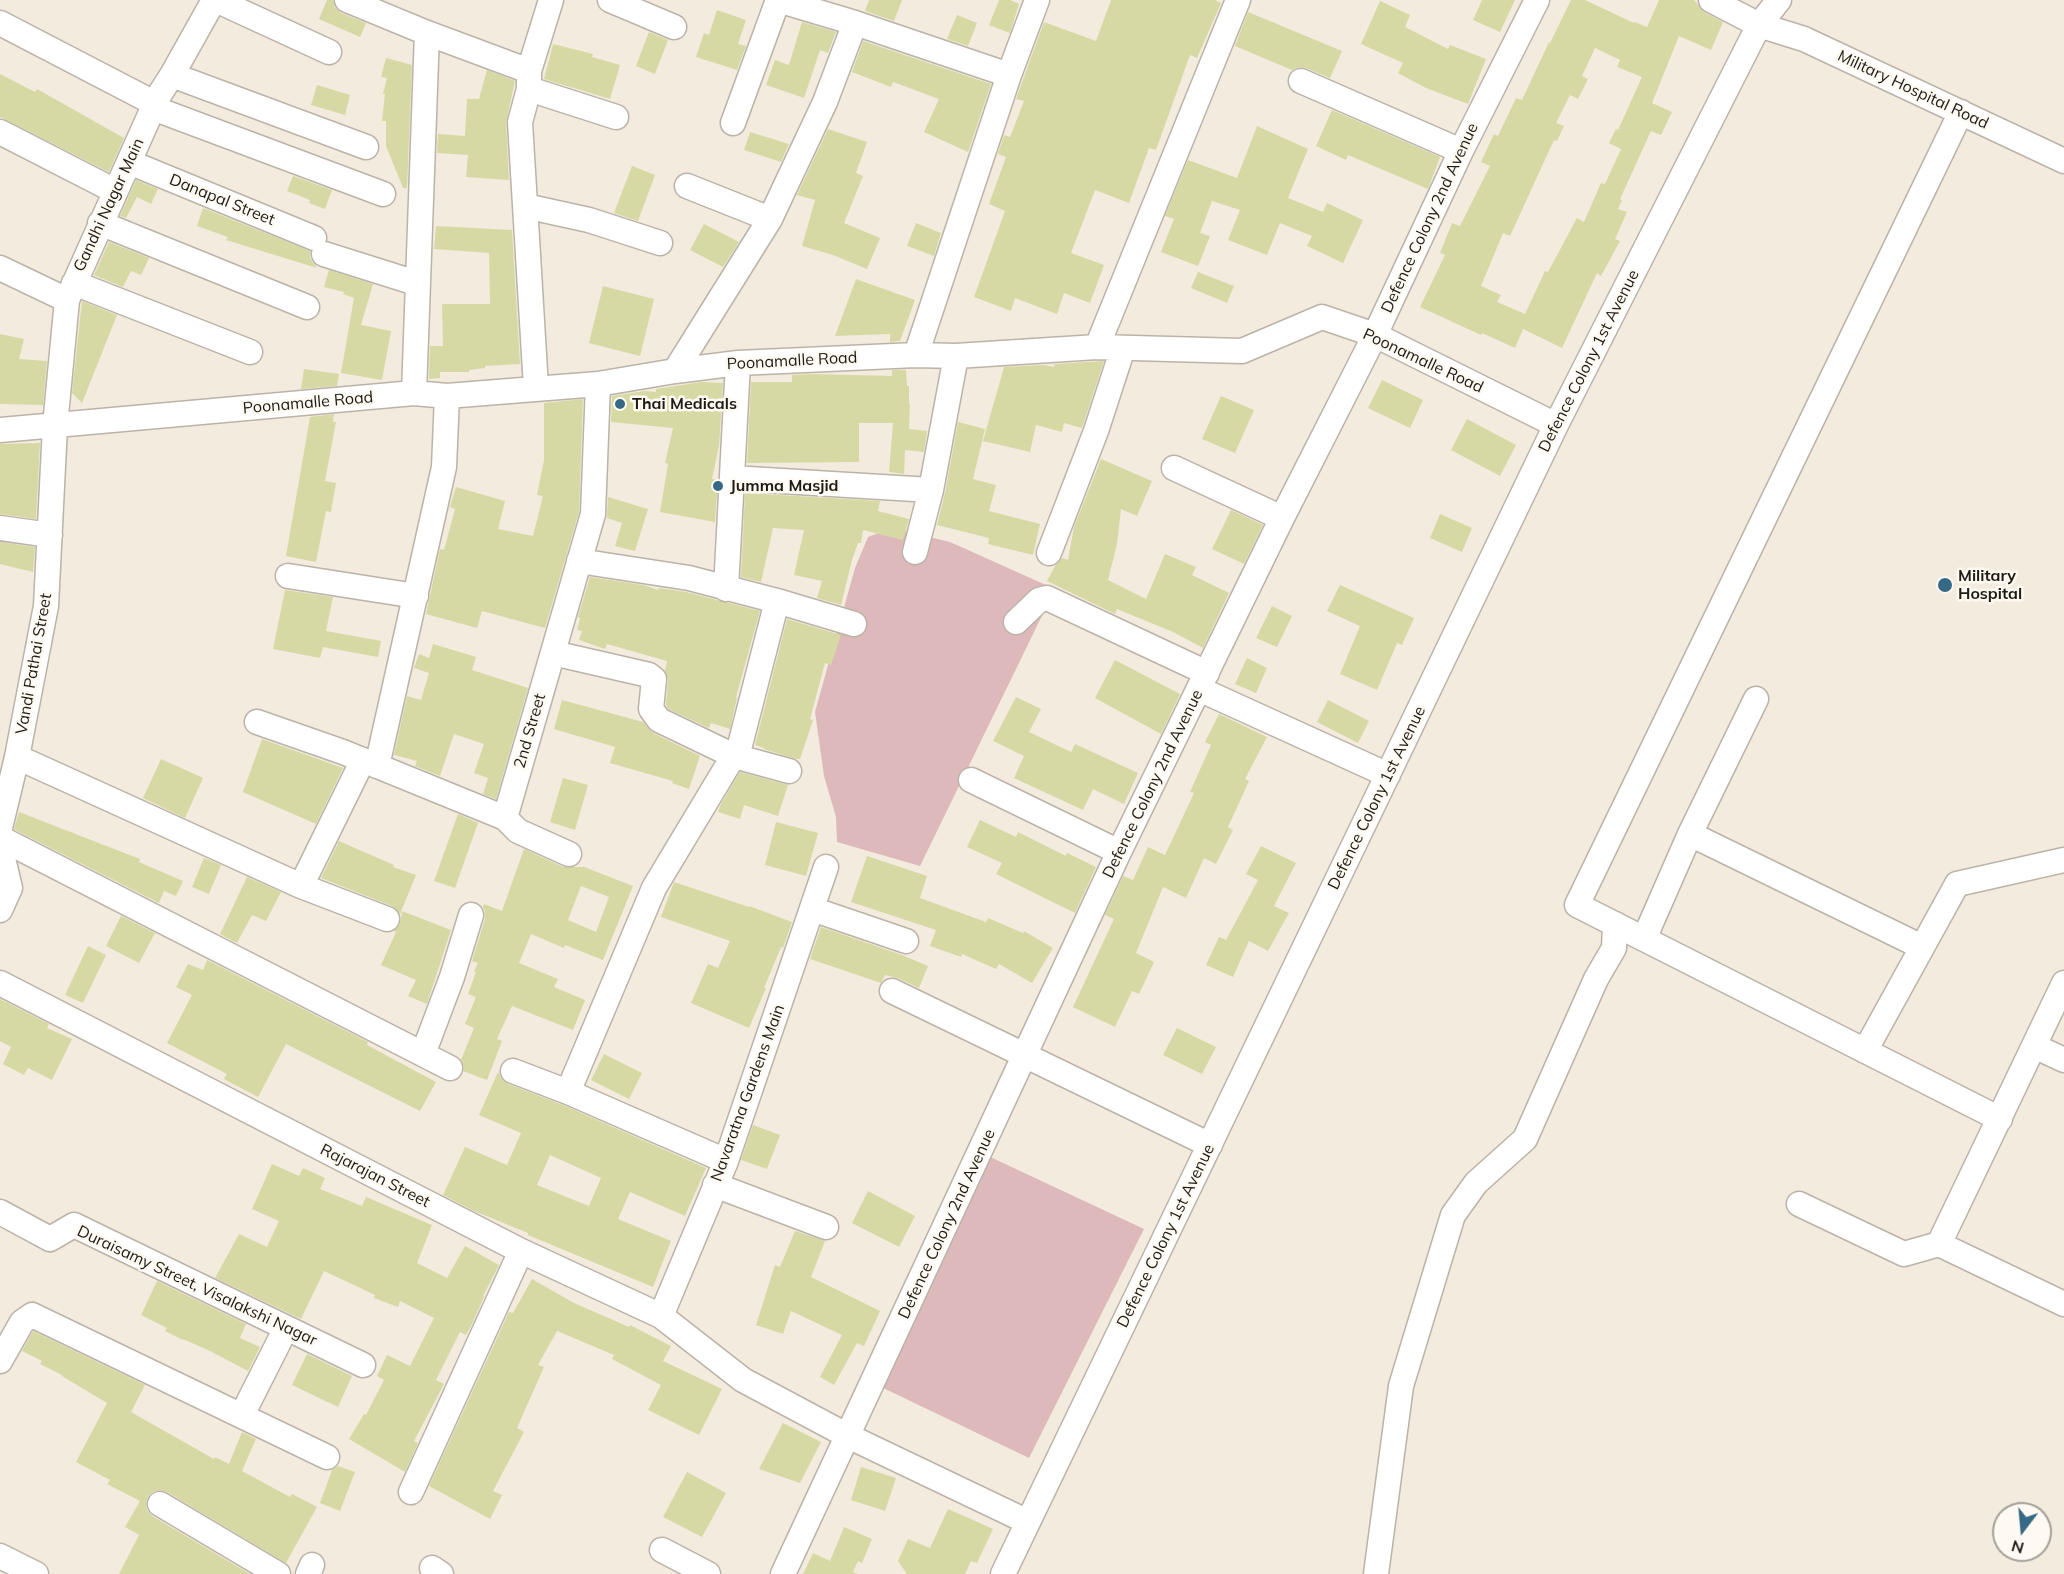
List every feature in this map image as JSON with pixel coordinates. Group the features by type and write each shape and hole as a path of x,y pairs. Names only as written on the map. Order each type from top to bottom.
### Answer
{"street":[{"path":"215,0 329,52"},
{"name":"Gandhi Nagar Main","path":"55,426 70,291 154,106 215,0"},
{"path":"347,0 616,117"},
{"path":"536,388 520,122 551,0"},
{"path":"610,0 674,27"},
{"path":"733,123 777,0 1009,75"},
{"path":"916,355 1009,75 1037,0"},
{"path":"1097,347 1238,0"},
{"name":"Defence Colony 2nd Avenue","path":"783,1574 1119,852 1282,518 1375,335 1461,151 1537,0"},
{"name":"Military Hospital Road","path":"1711,0 1759,25 1804,39 2064,161"},
{"name":"Defence Colony 1st Avenue","path":"1003,1574 1556,425 1759,25 1779,0"},
{"path":"0,23 154,106 384,195"},
{"path":"675,371 770,219 825,102 855,24"},
{"path":"414,393 416,284 427,33"},
{"path":"172,75 366,147"},
{"path":"1301,81 1461,151"},
{"path":"1961,112 1577,905 2000,1119"},
{"path":"0,132 115,191"},
{"name":"Danapal Street","path":"129,162 319,246 416,284"},
{"path":"687,186 770,219"},
{"path":"525,206 589,220 660,243"},
{"path":"100,223 307,306"},
{"path":"0,268 250,352"},
{"name":"Poonamalle Road","path":"0,430 414,393 447,396 598,384 738,363 916,355 956,356 1097,347 1242,351 1322,317 1375,335 1556,425"},
{"path":"1049,553 1096,431 1123,348"},
{"path":"915,552 930,490 956,356"},
{"path":"726,589 738,363"},
{"name":"2nd Street","path":"505,818 593,514 598,384"},
{"path":"300,886 370,763 416,596 444,467 447,396"},
{"name":"Vandi Pathai Street","path":"0,828 17,756 46,606 55,426"},
{"path":"1174,468 1282,518"},
{"path":"732,478 930,490"},
{"path":"0,528 50,535"},
{"path":"579,561 689,578 854,624"},
{"path":"288,576 416,596"},
{"path":"1016,622 1039,600 1047,598 1388,775"},
{"path":"568,1092 654,888 740,745 777,601"},
{"path":"553,653 649,675 654,679 651,709 659,720 734,756 789,771"},
{"path":"1644,939 1690,834 1756,699"},
{"path":"257,722 370,763 505,818 518,831 569,854"},
{"path":"17,756 300,886 387,920"},
{"path":"971,780 1119,852"},
{"path":"1690,834 1922,947"},
{"path":"0,838 450,1068"},
{"path":"0,846 10,888 0,910"},
{"path":"1865,1051 1957,884 2064,860"},
{"name":"Navaratna Gardens Main","path":"661,1316 726,1161 826,867"},
{"path":"812,909 906,941"},
{"path":"423,1054 452,977 471,915"},
{"path":"1376,1574 1401,1386 1454,1215 1476,1183 1525,1139 1596,979 1614,948 1615,924"},
{"name":"Rajarajan Street","path":"0,983 521,1251 661,1316 743,1380 848,1436 1028,1522"},
{"path":"1939,1245 2064,983"},
{"path":"892,991 1210,1144"},
{"path":"2034,1046 2064,1060"},
{"path":"513,1071 568,1092 726,1161"},
{"path":"716,1185 826,1227"},
{"path":"1799,1204 1904,1254 1939,1245 2064,1304"},
{"name":"Duraisamy Street, Visalakshi Nagar","path":"0,1212 50,1239 74,1225 363,1365"},
{"path":"411,1492 521,1251"},
{"path":"0,1361 22,1322 32,1315 327,1457"},
{"path":"242,1415 286,1328"},
{"path":"160,1504 278,1574"},
{"path":"662,1550 708,1574"},
{"path":"0,1556 36,1574"}],"shaded area":[{"path":"892,528 950,542 1055,589 920,866 837,842 836,817 824,776 815,712 855,568 868,537"},
{"path":"986,1155 1144,1229 1029,1458 877,1385"}],"building":[{"path":"327,0 333,0 335,8 341,13 366,23 360,37 319,19"},
{"path":"869,0 902,0 894,21 865,11"},
{"path":"999,0 1010,0 1019,4 1010,33 989,25"},
{"path":"1111,0 1215,0 1221,3 1197,58 1190,55 1156,150 1149,148 1129,203 1095,190 1071,253 1104,265 1090,303 1064,293 1057,314 1015,298 1011,311 974,297 1005,211 989,204 1006,157 998,154 1004,135 1010,137 1024,101 1016,99 1044,22 1096,41"},
{"path":"1482,0 1515,0 1500,32 1473,20"},
{"path":"1571,0 1585,0 1647,27 1659,0 1694,0 1704,12 1723,22 1711,50 1679,36 1652,103 1672,112 1661,135 1651,131 1620,199 1622,200 1618,209 1627,212 1615,239 1620,241 1601,276 1597,273 1562,348 1523,329 1515,348 1420,307 1445,255 1440,253 1452,223 1460,226 1490,166 1481,162 1494,134 1498,136 1516,98 1522,100","holes":["1595,48 1620,60 1617,67 1642,77 1618,130 1616,129 1609,143 1621,149 1605,184 1601,183 1584,222 1577,218 1548,272 1545,271 1525,314 1497,302 1501,295 1481,286 1503,233 1510,236 1554,140 1557,141 1564,126 1556,123 1570,95 1578,99 1588,79 1582,76"]},
{"path":"1380,1 1410,15 1405,27 1448,49 1450,45 1486,59 1468,104 1426,88 1398,73 1403,63 1361,44"},
{"path":"717,10 746,20 738,44 746,46 737,70 696,57 704,33 709,35"},
{"path":"1248,12 1342,51 1330,78 1306,68 1299,67 1292,70 1235,46"},
{"path":"957,15 977,23 968,46 947,39"},
{"path":"802,22 836,32 828,53 820,50 804,98 766,85 775,60 789,65"},
{"path":"649,32 668,40 655,74 636,66"},
{"path":"863,41 991,84 968,152 924,132 939,99 893,82 891,87 852,72"},
{"path":"553,44 593,54 592,57 620,65 610,99 544,79"},
{"path":"386,58 412,65 407,188 403,188 386,146 386,121 382,121 385,94 383,94 387,78 381,77"},
{"path":"487,70 515,81 506,122 509,180 466,177 468,155 437,153 438,134 465,136 467,99 479,99"},
{"path":"0,74 35,92 37,89 124,138 109,172 0,117"},
{"path":"317,85 350,95 345,115 311,105"},
{"path":"1332,110 1440,157 1428,189 1348,155 1346,160 1316,146"},
{"path":"1257,126 1308,149 1288,198 1323,212 1327,203 1363,220 1343,263 1307,246 1312,236 1280,223 1267,255 1228,240 1240,210 1212,201 1200,233 1210,236 1198,266 1161,252 1174,219 1165,216 1188,160 1237,178"},
{"path":"828,129 867,142 856,173 863,176 844,223 880,238 867,269 833,255 802,246 815,200 797,195"},
{"path":"750,132 789,144 781,162 744,150"},
{"path":"632,166 655,175 638,221 614,213"},
{"path":"293,176 332,190 325,209 287,191"},
{"path":"136,180 158,189 151,204 137,197 126,218 120,216"},
{"path":"203,208 310,251 310,258 317,268 226,240 228,237 197,226"},
{"path":"916,223 941,233 934,256 907,246"},
{"path":"704,224 739,242 723,267 690,250"},
{"path":"436,226 512,230 520,364 485,366 485,368 469,370 469,372 440,372 440,378 429,379 430,346 443,346 442,304 490,304 489,253 434,249"},
{"path":"109,242 149,258 141,275 131,271 123,287 94,275"},
{"path":"329,270 373,284 361,325 391,331 382,380 341,373 354,298 343,294 344,292 324,287"},
{"path":"1198,272 1234,286 1227,303 1191,288"},
{"path":"856,279 915,300 900,341 890,342 890,334 835,336"},
{"path":"603,286 654,299 640,356 589,343"},
{"path":"82,301 117,315 82,403 72,393"},
{"path":"0,334 24,339 19,359 47,361 43,405 0,404"},
{"path":"1104,361 1082,428 1064,423 1062,432 1036,425 1030,452 983,441 1004,367 1044,365 1054,367 1055,364"},
{"path":"304,369 339,374 337,386 301,389"},
{"path":"892,370 906,370 910,404 909,429 927,431 924,452 905,450 904,474 889,472 893,423 859,423 859,462 747,463 751,382 792,382 792,375 811,374 892,376"},
{"path":"1382,380 1423,400 1410,428 1368,408"},
{"path":"701,382 723,383 719,446 712,479 718,480 715,522 660,512 668,464 665,463 673,428 611,422 612,396 645,391 656,392 656,389"},
{"path":"1221,396 1254,410 1235,453 1202,439"},
{"path":"583,399 579,512 545,628 482,611 477,628 426,614 440,549 444,550 455,509 450,507 456,487 505,501 498,529 533,536 543,496 537,495 544,460 544,403"},
{"path":"334,414 333,422 336,422 325,481 336,483 331,512 326,511 316,562 286,556 310,417"},
{"path":"1467,419 1516,445 1500,476 1451,450"},
{"path":"958,422 985,429 973,479 996,485 989,511 1040,524 1033,555 988,544 989,538 937,525"},
{"path":"40,443 36,519 0,514 0,444"},
{"path":"1101,459 1152,481 1137,516 1121,509 1117,544 1108,580 1146,599 1165,554 1196,567 1192,575 1229,593 1203,648 1173,632 1117,609 1115,614 1047,581 1062,558 1068,560 1074,527"},
{"path":"745,493 880,501 878,511 909,519 903,540 863,530 861,543 858,543 852,560 841,605 817,598 822,581 794,575 804,530 773,528 761,582 741,577"},
{"path":"608,497 648,509 635,551 615,546 622,523 607,518"},
{"path":"1231,510 1263,525 1244,564 1212,549"},
{"path":"1440,514 1472,528 1462,552 1430,538"},
{"path":"0,542 35,547 33,572 0,564"},
{"path":"590,577 643,585 658,590 659,588 686,592 760,611 736,697 730,729 711,723 709,728 668,709 666,705 668,680 665,671 667,661 607,644 605,649 579,640 582,631 577,630 580,618 578,617"},
{"path":"1340,585 1414,618 1402,645 1397,643 1377,690 1340,674 1360,626 1327,611"},
{"path":"285,590 333,597 326,631 381,641 378,657 323,647 320,658 273,649"},
{"path":"1272,606 1292,616 1277,647 1256,638"},
{"path":"787,619 841,635 831,665 825,663 810,719 813,720 800,759 755,745"},
{"path":"433,644 476,657 472,670 528,688 496,799 483,794 488,778 474,773 484,744 454,734 440,776 415,766 417,761 394,755 407,696 421,700 429,673 414,668 419,654 429,658"},
{"path":"1247,658 1267,668 1256,693 1235,684"},
{"path":"1115,660 1180,694 1161,734 1095,698"},
{"path":"1016,697 1041,709 1029,732 1071,752 1075,744 1138,773 1124,804 1093,789 1083,810 1014,778 1024,756 993,741"},
{"path":"562,700 643,722 653,733 700,756 689,789 672,783 673,781 610,763 615,747 554,729"},
{"path":"1328,700 1369,721 1358,743 1317,722"},
{"path":"1219,714 1267,737 1245,779 1249,781 1228,827 1233,830 1216,864 1204,858 1186,898 1163,887 1136,953 1154,962 1139,994 1132,991 1115,1027 1073,1007 1114,919 1105,915 1123,876 1133,880 1148,847 1165,855 1194,793 1190,792 1211,745 1205,742"},
{"path":"262,739 343,768 316,824 243,792"},
{"path":"161,759 203,778 185,818 143,798"},
{"path":"740,772 788,785 778,816 744,805 740,819 718,812"},
{"path":"563,778 588,785 575,830 550,822"},
{"path":"19,812 140,859 139,862 183,881 176,896 164,891 159,903 19,832 14,829"},
{"path":"458,814 478,823 455,888 434,881"},
{"path":"980,820 1016,837 1018,832 1066,856 1067,853 1096,867 1075,913 996,874 1002,863 967,847"},
{"path":"776,822 818,833 806,876 765,865"},
{"path":"339,841 394,865 393,867 416,875 400,914 392,906 321,878"},
{"path":"1261,846 1296,863 1274,906 1289,913 1268,951 1249,941 1233,977 1206,965 1219,937 1226,940 1258,880 1246,874"},
{"path":"524,849 563,867 584,867 633,886 603,960 565,945 564,948 531,934 519,963 558,979 554,987 585,1000 573,1030 512,1006 497,1039 502,1041 487,1080 463,1071 461,1060 474,1028 465,1024 476,997 468,994 478,963 472,961 485,919 483,907 484,904 502,911","holes":["581,886 609,897 596,932 568,920"]},
{"path":"867,856 927,876 920,898 986,922 988,918 1023,933 1024,931 1053,948 1032,983 999,964 996,969 962,954 961,957 930,946 936,930 851,902"},
{"path":"204,858 221,865 209,894 192,887"},
{"path":"247,877 281,892 266,921 252,915 237,943 220,934"},
{"path":"674,882 792,922 749,1028 691,1003 708,964 718,968 730,941 661,917"},
{"path":"402,911 451,930 427,1004 408,996 416,980 381,965 396,932 394,931 400,924"},
{"path":"121,916 155,933 139,963 106,946"},
{"path":"821,927 928,966 919,988 898,978 885,975 881,983 810,959"},
{"path":"88,946 106,955 83,1003 65,995"},
{"path":"207,960 368,1042 367,1045 436,1082 420,1111 286,1044 258,1097 224,1079 227,1074 167,1043 192,995 176,987 188,964 203,970"},
{"path":"0,999 49,1024 47,1028 72,1039 52,1080 28,1068 24,1075 3,1064 11,1047 0,1041"},
{"path":"1177,1028 1216,1047 1202,1074 1163,1055"},
{"path":"604,1054 642,1073 629,1099 591,1080"},
{"path":"498,1072 508,1084 563,1105 706,1168 685,1216 630,1192 618,1219 671,1241 653,1287 528,1235 528,1233 474,1211 443,1195 465,1147 507,1165 521,1133 479,1115","holes":["550,1155 601,1178 589,1206 537,1185"]},
{"path":"753,1125 780,1135 767,1169 741,1160"},
{"path":"272,1164 299,1176 303,1168 325,1178 320,1189 362,1206 366,1197 432,1225 417,1263 447,1278 465,1246 499,1265 466,1335 460,1332 436,1380 444,1384 414,1441 418,1443 405,1472 349,1439 364,1414 366,1415 384,1380 377,1376 387,1355 410,1366 434,1318 400,1301 398,1307 374,1298 375,1295 324,1271 301,1319 215,1278 239,1234 267,1247 279,1221 252,1209"},
{"path":"868,1191 915,1216 899,1247 852,1223"},
{"path":"795,1231 825,1241 811,1277 880,1311 864,1346 857,1343 834,1385 820,1377 842,1335 791,1311 783,1334 756,1325 775,1265 780,1267"},
{"path":"532,1279 574,1303 629,1327 630,1325 671,1346 663,1361 722,1389 699,1435 648,1410 661,1385 612,1359 614,1355 557,1331 538,1365 544,1367 517,1428 524,1432 493,1491 502,1495 490,1519 429,1486 509,1312 513,1313"},
{"path":"157,1281 246,1324 240,1338 260,1347 248,1371 165,1331 167,1328 141,1315"},
{"path":"33,1331 145,1385 131,1412 214,1459 215,1457 229,1464 242,1432 256,1439 242,1471 290,1497 292,1494 317,1507 286,1563 160,1490 148,1496 147,1510 152,1516 250,1574 119,1574 139,1535 125,1527 140,1501 107,1484 110,1480 76,1462 107,1403 40,1364 42,1361 22,1351"},
{"path":"307,1354 352,1376 338,1407 292,1385"},
{"path":"783,1423 821,1442 800,1483 759,1469"},
{"path":"338,1466 355,1472 340,1511 320,1503 332,1470"},
{"path":"861,1467 896,1478 885,1511 851,1500"},
{"path":"687,1472 726,1493 702,1537 663,1517"},
{"path":"948,1509 993,1529 977,1563 971,1561 965,1574 907,1574 898,1561 908,1539 930,1548"},
{"path":"844,1527 872,1539 862,1563 858,1561 853,1572 858,1574 803,1574 813,1553 830,1561"}],"place":[{"name":"Thai Medicals","path":"620,404"},
{"name":"Jumma Masjid","path":"718,486"},
{"name":"Military Hospital","path":"1945,585"}]}
